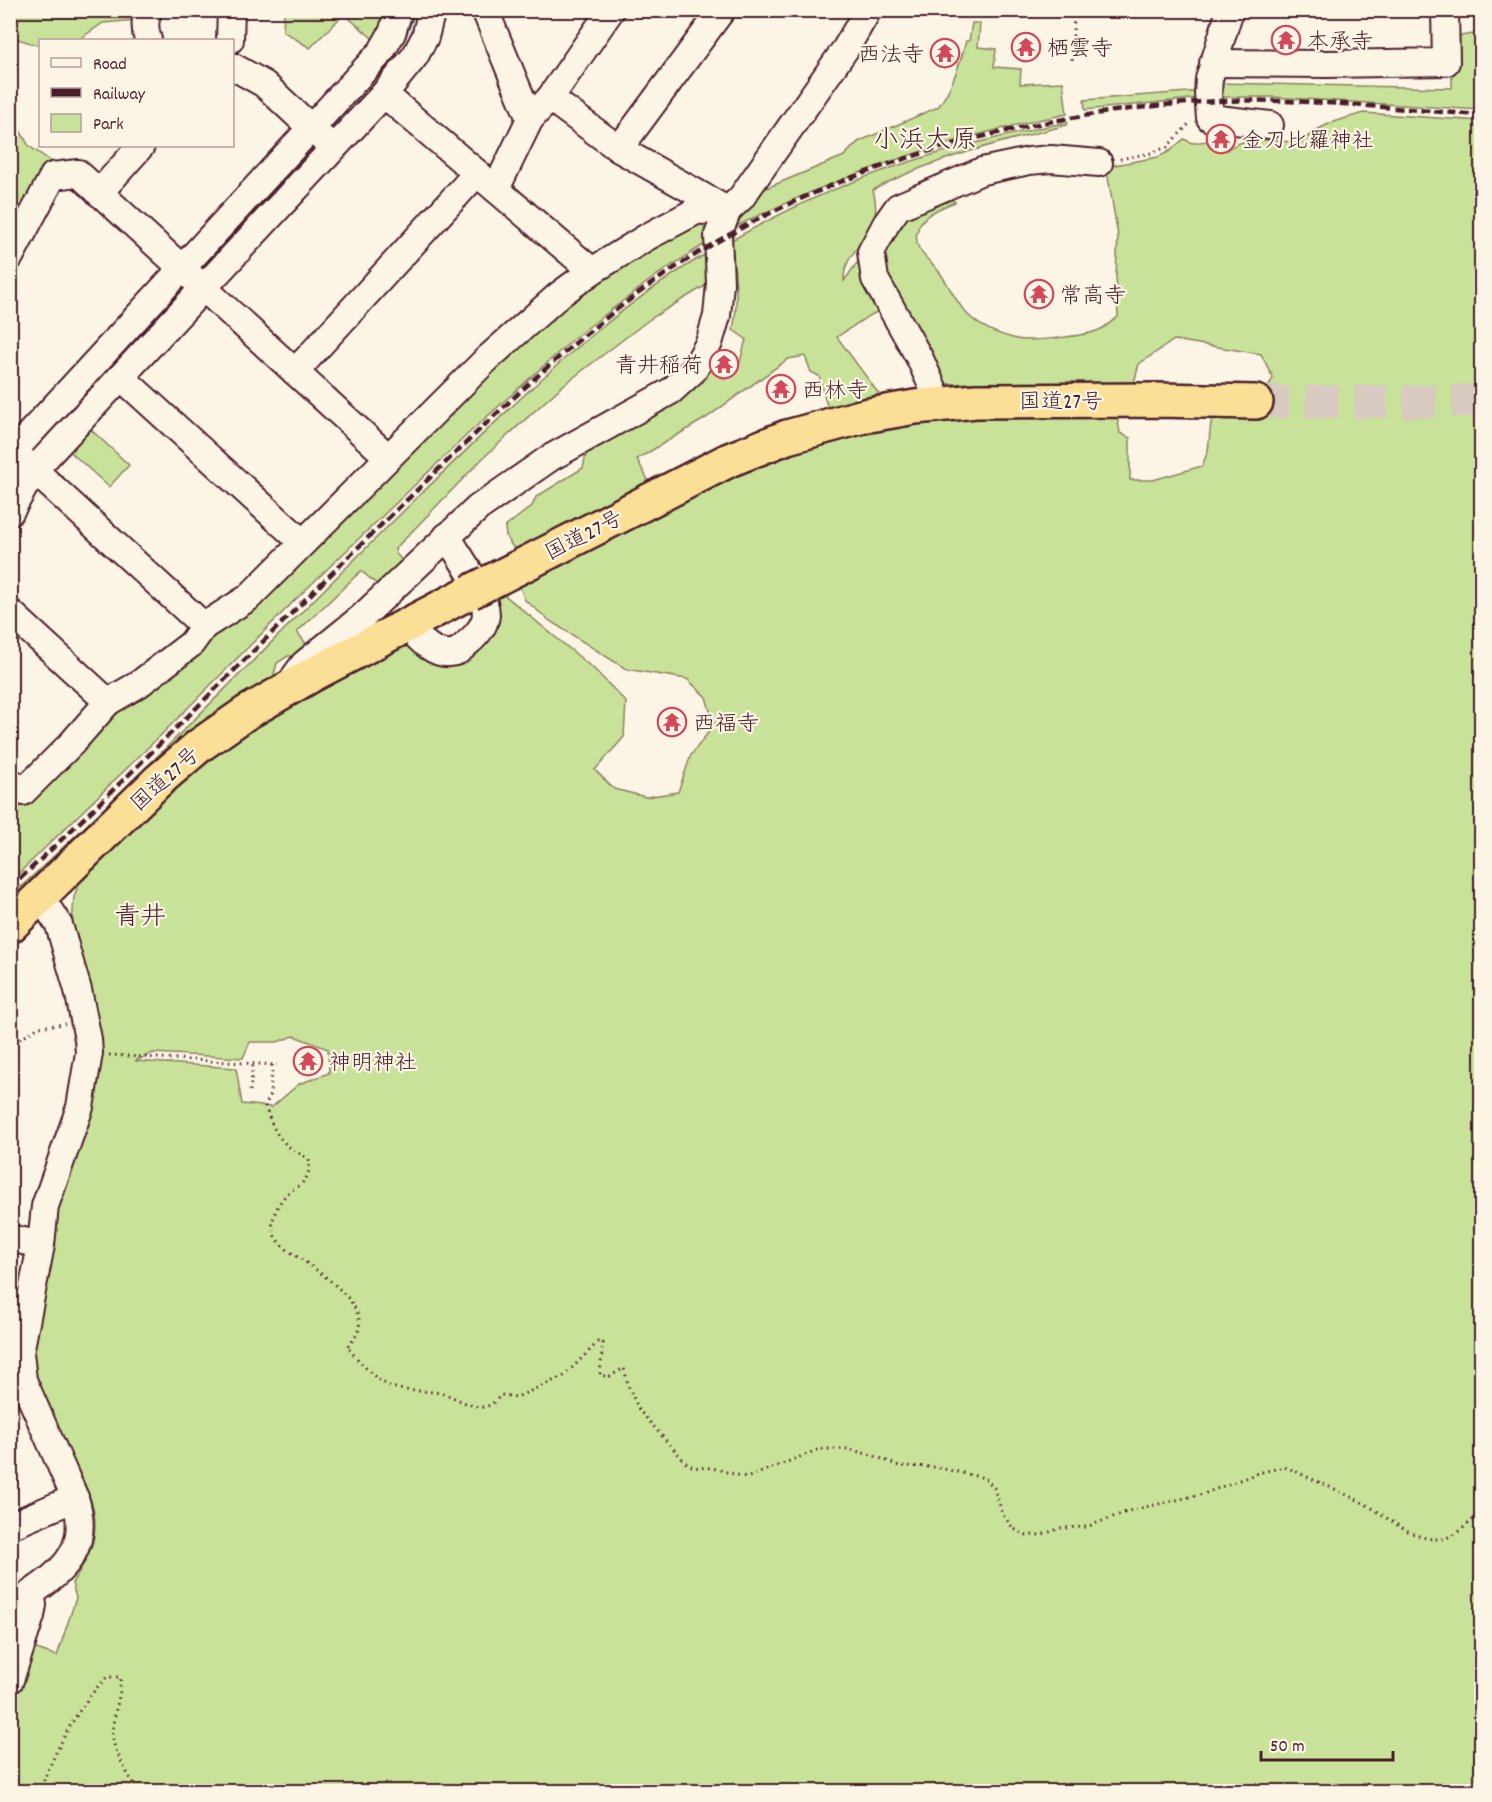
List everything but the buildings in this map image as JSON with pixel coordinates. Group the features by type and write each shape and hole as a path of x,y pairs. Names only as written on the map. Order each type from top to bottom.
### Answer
{"highway":[{"name":"国道27号","path":"10,926 158,781 222,729 281,692 408,624 729,460 810,429 864,416 940,404 1018,400 1256,402"}],"street":[{"path":"148,10 146,15 148,39"},
{"path":"230,39 231,10"},
{"path":"10,512 19,457 323,139 381,52 392,33 399,10"},
{"path":"323,139 384,94 415,56 425,37 432,10"},
{"path":"485,10 530,119"},
{"path":"295,372 486,181 530,119 550,98 611,10"},
{"path":"620,149 722,10"},
{"path":"281,692 304,664 362,617 478,508 550,458 671,391 694,370 709,343 717,316 720,283 718,235 728,210 741,198 846,48 868,10"},
{"path":"1230,10 1213,63 1208,93 1210,118 1270,124"},
{"path":"1213,63 1446,62 1445,10"},
{"path":"234,67 264,84 323,139"},
{"path":"384,94 592,271"},
{"path":"550,98 620,149 728,210"},
{"path":"99,193 140,147"},
{"path":"940,404 920,359 875,279 871,252 886,224 898,207 982,171 1051,159 1099,163"},
{"path":"10,257 53,176 78,173 388,457"},
{"path":"10,780 23,792 71,744 108,702 139,684 191,644 204,626 248,598 388,457 512,337 559,295 592,271 647,237 696,211 728,210"},
{"path":"19,457 121,377 192,278"},
{"path":"121,377 302,542"},
{"path":"19,457 204,626"},
{"path":"408,624 424,643 441,651 451,652 459,650 484,625 484,602 447,536"},
{"path":"10,612 108,702"},
{"path":"10,1680 33,1605 21,1597 61,1571 74,1554 81,1524 75,1498 23,1380 20,1365 20,1353 45,1206 80,1107 89,1053 84,1021 59,925 40,896"},
{"path":"10,1238 40,1245"},
{"path":"10,1526 75,1498"}],"path":[{"path":"1072,60 1074,10"},
{"path":"1099,163 1160,150 1167,147 1186,126 1194,121 1210,118"},
{"path":"10,1046 39,1028 84,1021"},
{"path":"89,1053 274,1065 270,1096 265,1106 282,1143 309,1159 310,1169 305,1181 282,1199 273,1225 274,1236 286,1249 330,1280 345,1295 360,1325 357,1335 347,1347 381,1382 393,1388 411,1392 446,1394 464,1403 484,1408 501,1395 518,1397 564,1376 598,1342 603,1343 600,1376 609,1377 624,1368 629,1388 639,1410 687,1464 695,1468 709,1467 749,1477 820,1449 847,1449 872,1455 899,1466 935,1467 986,1478 994,1488 1003,1515 1014,1529 1026,1535 1041,1535 1061,1528 1086,1527 1132,1510 1203,1494 1258,1473 1284,1467 1366,1504 1410,1533 1433,1539 1442,1539 1456,1532 1482,1511"},
{"path":"250,1091 253,1064"},
{"path":"39,1791 74,1719 94,1690 107,1677 120,1677 113,1740 137,1791"}],"green space":[{"path":"10,11 139,11 136,20 103,23 79,39 39,39 39,46 15,38 11,40"},
{"path":"284,11 393,11 378,43 344,14 310,48 283,31"},
{"path":"972,23 980,23 978,47 996,49 994,67 1021,69 1020,84 1063,82 1067,114 980,134 895,160 812,191 731,229 732,220 757,192 844,156 858,142 938,107 955,76 966,41 969,41"},
{"path":"1481,33 1481,110 1271,97 1215,97 1214,83 1452,88 1452,37"},
{"path":"1201,91 1201,98 1085,110 1084,100"},
{"path":"1364,113 1481,121 1481,1791 11,1792 11,1701 28,1646 57,1656 76,1598 72,1583 90,1550 95,1528 95,1517 88,1492 32,1373 30,1358 53,1217 87,1108 72,925 74,897 80,880 179,784 250,729 399,644 452,664 491,598 502,593 595,670 626,702 624,737 595,770 614,789 646,797 678,792 691,755 714,725 706,697 687,679 626,669 550,621 525,600 519,585 737,472 764,461 834,438 945,417 1117,416 1120,433 1130,438 1130,480 1153,480 1202,466 1208,451 1212,413 1265,393 1273,378 1261,354 1174,340 1139,364 1134,383 947,384 884,276 882,255 907,214 949,197 955,202 926,217 919,226 916,239 923,255 940,273 968,315 991,330 1024,340 1071,336 1099,330 1118,317 1116,275 1118,236 1107,171 1110,166 1158,157 1170,151 1184,139 1192,143 1207,141 1211,148 1227,150 1234,145 1252,140 1301,143 1322,127","holes":["294,1036 328,1049 329,1073 299,1084 272,1107 242,1104 236,1068 135,1061 153,1053 243,1058 250,1042 277,1042"]},
{"path":"11,115 29,146 52,162 11,239"},
{"path":"1068,122 1067,125 993,144 943,160 873,190 876,206 874,219 870,230 850,258 844,281 864,253 885,308 837,337 884,401 829,413 819,376 811,372 805,356 788,359 706,418 637,459 651,486 517,554 506,536 505,527 532,506 536,497 583,468 588,445 708,367 724,379 740,362 746,339 733,330 736,296 732,240 801,204 870,175 954,149"},
{"path":"701,220 708,242 657,275 578,335 469,433 295,600 11,881 11,818 23,802 113,709 561,300"},
{"path":"711,251 713,281 650,319 561,387 483,458 395,549 396,554 403,561 378,585 361,571 297,632 307,645 301,656 288,656 277,663 272,682 11,910 11,896 167,747 370,544 524,395 632,303"},
{"path":"86,425 129,465 109,487 65,447"}],"waterway":[{"path":"399,45 414,10"},
{"path":"325,132 345,110"},
{"path":"250,213 317,141"}],"tunnel":[{"path":"1256,402 1482,401"}],"railway":[{"path":"10,888 112,791 447,461 553,362 628,301 667,273 761,218 874,169 933,150 993,134 1115,111 1213,101 1290,101 1482,115"}],"place":[{"name":"本承寺","path":"1286,40"},
{"name":"栖雲寺","path":"1026,47"},
{"name":"西法寺","path":"945,53"},
{"name":"金刀比羅神社","path":"1221,139"},
{"name":"常高寺","path":"1039,294"},
{"name":"青井稲荷","path":"724,364"},
{"name":"西林寺","path":"781,389"},
{"name":"西福寺","path":"672,722"},
{"name":"神明神社","path":"308,1061"}],"district":[{"name":"小浜大原","path":"925,138"},
{"name":"青井","path":"140,915"}]}
